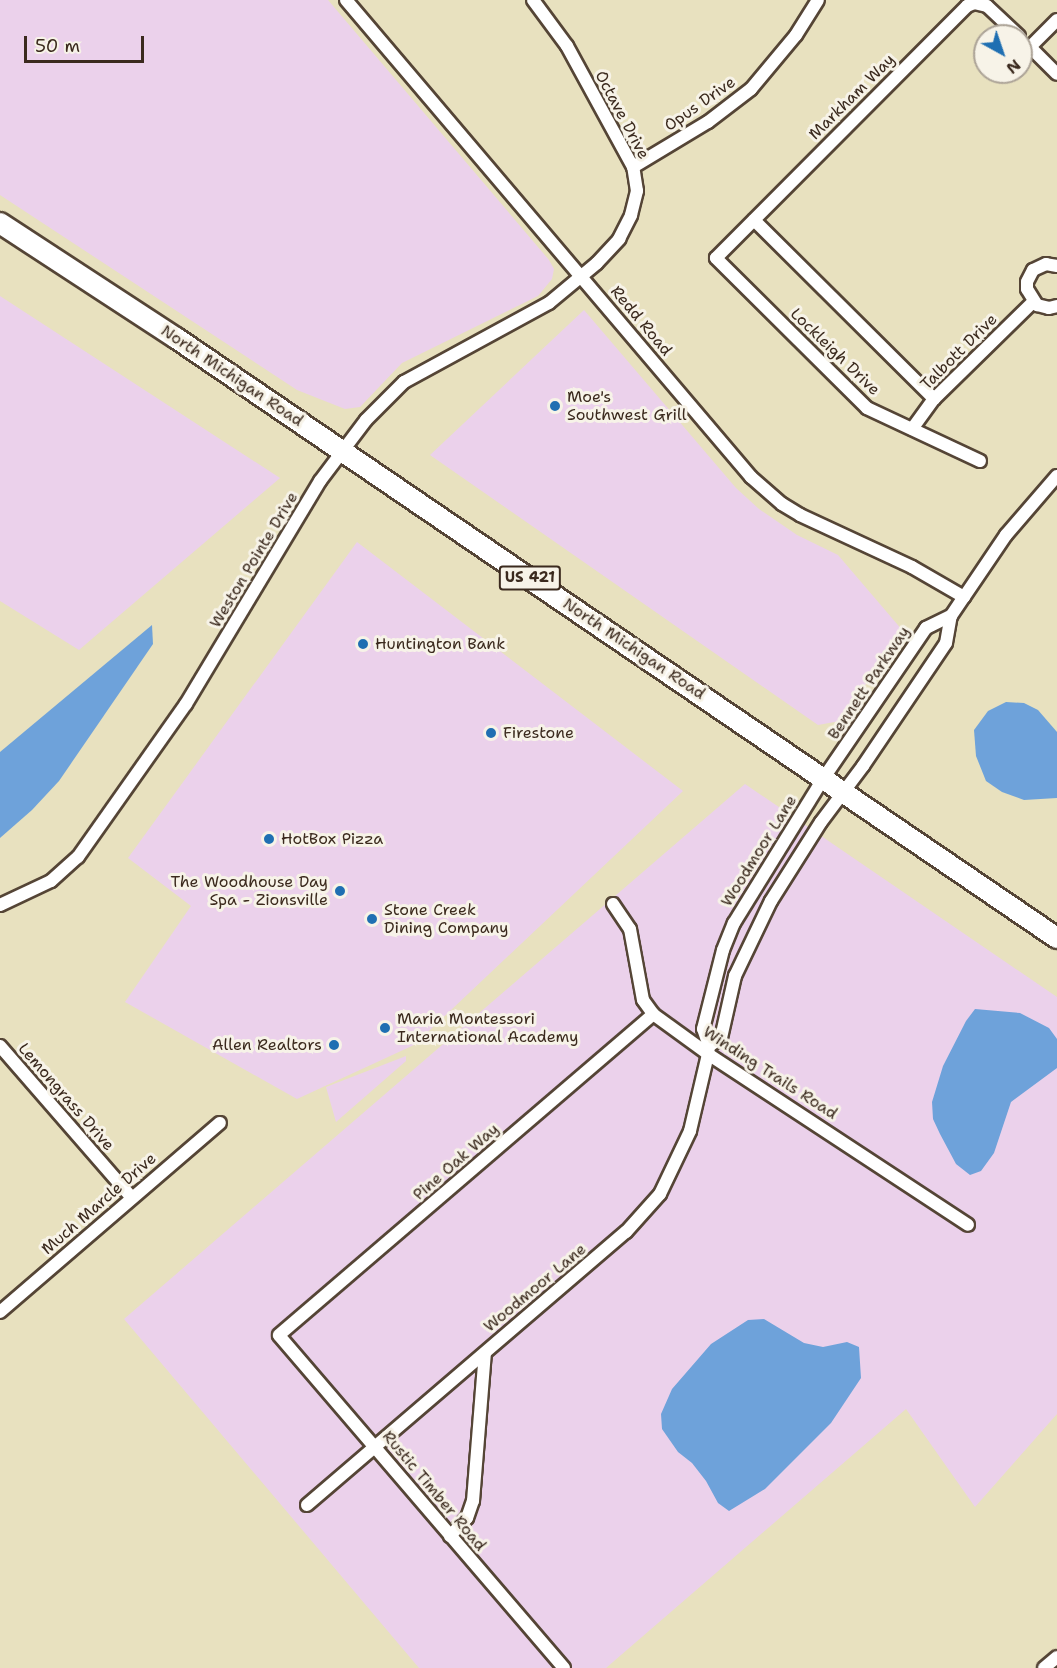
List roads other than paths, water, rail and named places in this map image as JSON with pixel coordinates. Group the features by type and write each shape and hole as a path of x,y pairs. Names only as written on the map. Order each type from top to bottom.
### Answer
{"main road":[{"name":"North Michigan Road","path":"0,223 343,451 1057,938"}],"street":[{"name":"Redd Road","path":"346,0 732,456 769,494 800,515 912,567 964,597"},
{"name":"Octave Drive","path":"532,0 567,46 633,167 638,191 631,215 619,239 581,277"},
{"name":"Opus Drive","path":"633,167 708,122 751,89 796,35 818,0"},
{"name":"Markham Way","path":"717,258 967,6 974,3 987,6 1006,24"},
{"path":"1033,34 1057,20"},
{"name":"Markham Way","path":"1033,50 1057,75"},
{"path":"754,220 934,399"},
{"name":"Lockleigh Drive","path":"717,258 867,408 980,461"},
{"path":"1056,307 1043,307 1033,302 1027,289 1029,276 1039,267 1057,266"},
{"name":"Weston Pointe Drive","path":"0,904 51,881 78,857 186,704 320,481 366,420 404,382 468,346 516,324 549,303 581,277"},
{"name":"Talbott Drive","path":"912,429 934,399 1033,302"},
{"name":"Bennett Parkway","path":"843,794 946,643 951,616 1006,535 1057,476"},
{"name":"Bennett Parkway","path":"823,779 926,628 951,616"},
{"name":"Woodmoor Lane","path":"307,1505 626,1232 660,1194 690,1131 709,1050 703,1029 723,950 730,932 751,893 823,779"},
{"name":"Woodmoor Lane","path":"709,1050 721,1038 735,976 771,901 821,822 843,794"},
{"name":"Winding Trails Road","path":"614,904 630,929 643,1000 653,1014 968,1225"},
{"name":"Pine Oak Way","path":"279,1335 653,1014"},
{"name":"Lemongrass Drive","path":"0,1046 132,1198"},
{"name":"Much Marcle Drive","path":"0,1312 220,1123"},
{"name":"Rustic Timber Road","path":"279,1335 564,1668"},
{"path":"450,1536 467,1518 473,1501 485,1353"},
{"path":"1044,1668 1057,1658"}],"water":[{"path":"152,625 153,644 59,781 32,810 0,838 0,752"},
{"path":"1006,702 1024,703 1038,710 1057,732 1057,798 1024,800 1002,792 986,781 976,756 974,730 988,711"},
{"path":"975,1009 1020,1013 1049,1028 1057,1039 1057,1068 1011,1102 994,1153 981,1171 970,1175 956,1164 940,1134 933,1119 932,1102 943,1066 966,1021"},
{"path":"764,1319 804,1343 823,1347 847,1342 859,1347 861,1378 831,1423 765,1489 729,1511 718,1503 706,1481 692,1463 678,1452 662,1429 661,1414 672,1389 711,1344 748,1320"}],"place":[{"name":"Moe's Southwest Grill","path":"555,406"},
{"name":"Huntington Bank","path":"363,644"},
{"name":"Firestone","path":"491,733"},
{"name":"HotBox Pizza","path":"269,839"},
{"name":"The Woodhouse Day Spa - Zionsville","path":"340,891"},
{"name":"Stone Creek Dining Company","path":"372,919"},
{"name":"Maria Montessori International Academy","path":"385,1028"},
{"name":"Allen Realtors","path":"334,1045"}]}
